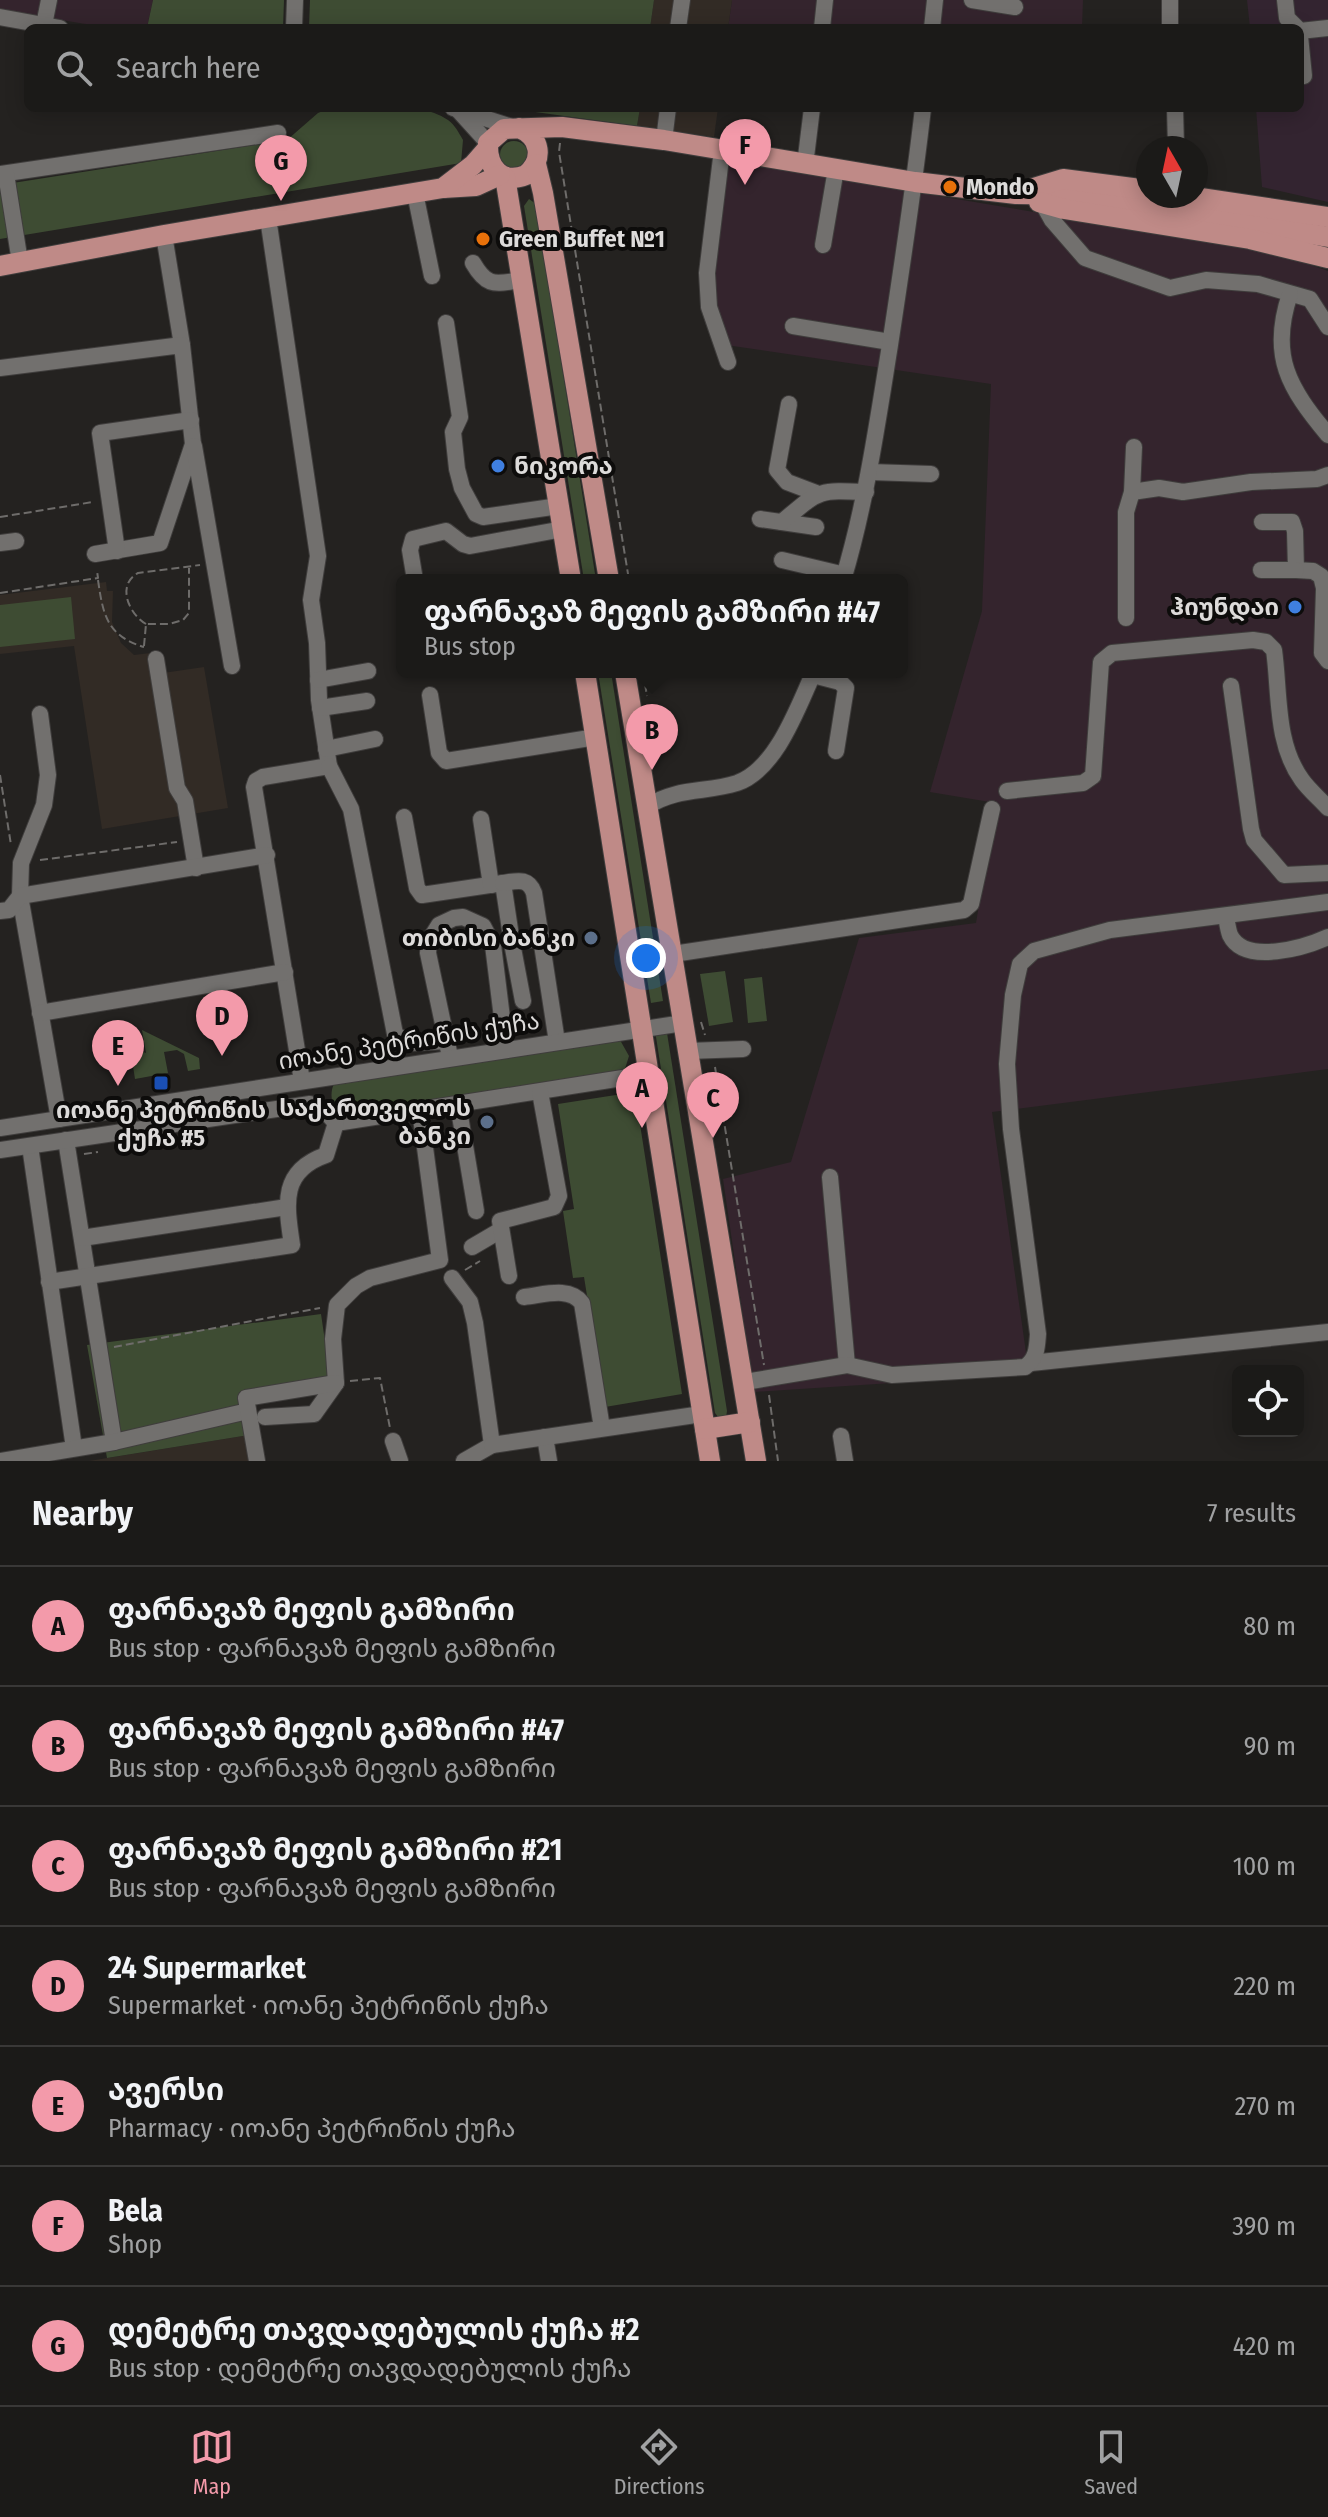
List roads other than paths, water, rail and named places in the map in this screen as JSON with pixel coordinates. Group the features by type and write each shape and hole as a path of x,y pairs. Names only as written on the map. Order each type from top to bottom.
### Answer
{"main road":[{"path":"488,146 492,168 502,176 512,178 526,175 562,127"},
{"path":"443,188 473,165 498,132 515,128 562,127 664,140 915,182 1016,194 1079,195 1328,237"},
{"path":"515,128 533,136 608,574"},
{"path":"10,264 443,188 476,186 502,176"},
{"path":"502,176 513,214 570,574"},
{"path":"1016,194 1063,179 1136,188"},
{"path":"476,186 502,201 513,214"},
{"path":"1016,194 1043,204 1250,239 1328,258"},
{"path":"1208,199 1328,217"},
{"path":"586,678 710,1461"},
{"path":"626,678 673,954 692,1022 688,1051 756,1461"},
{"path":"704,1421 750,1422"}],"street":[{"path":"49,0 52,24"},
{"path":"294,24 295,0"},
{"path":"679,24 682,0"},
{"path":"822,24 825,0"},
{"path":"932,24 935,0"},
{"path":"972,0 1015,7"},
{"path":"1170,0 1170,24"},
{"path":"1285,0 1287,18 1292,24"},
{"path":"0,17 40,24"},
{"path":"1304,31 1328,28"},
{"path":"458,112 488,146"},
{"path":"464,112 515,128"},
{"path":"664,140 668,112"},
{"path":"805,165 812,112"},
{"path":"845,574 870,472 915,182 923,112"},
{"path":"1175,112 1176,136"},
{"path":"10,264 3,174 278,133"},
{"path":"722,150 707,273 709,307 728,362"},
{"path":"823,245 836,169"},
{"path":"415,193 432,276"},
{"path":"1043,204 1052,220 1085,258 1170,288 1206,280 1258,284 1310,299 1328,327"},
{"path":"268,218 318,556 311,600 320,708 328,757 351,809 395,1034 408,1043 447,1041"},
{"path":"164,235 182,345 193,444 232,666"},
{"path":"473,263 488,282 523,280"},
{"path":"1290,294 1281,334 1282,357 1290,384 1328,435"},
{"path":"446,323 460,417 453,432 457,469 462,488 476,514 483,517 559,506"},
{"path":"793,326 890,342"},
{"path":"0,368 182,345"},
{"path":"789,404 777,470 787,482 816,493 866,492"},
{"path":"117,551 100,433 191,420"},
{"path":"95,554 160,543 193,444"},
{"path":"1126,618 1126,512 1132,492 1134,447"},
{"path":"870,472 931,474"},
{"path":"1132,492 1159,488 1183,492 1251,482 1317,479 1328,475"},
{"path":"782,522 816,493"},
{"path":"760,519 816,527"},
{"path":"1262,522 1292,522 1296,570"},
{"path":"414,574 410,550 417,536 446,531 470,546 563,529"},
{"path":"782,560 833,574"},
{"path":"1261,570 1313,571 1321,576 1325,622 1322,653 1328,661"},
{"path":"1007,791 1083,783 1093,776 1101,662 1106,656 1253,640 1266,642 1274,650 1280,723 1290,758 1301,779 1328,808"},
{"path":"150,653 177,788 185,801 196,868"},
{"path":"318,680 368,671"},
{"path":"648,806 663,796 739,782 760,768 779,746 811,678"},
{"path":"828,678 846,688 836,751"},
{"path":"1231,686 1254,840 1284,875 1328,873"},
{"path":"430,695 439,753 446,761 596,737"},
{"path":"320,708 367,701"},
{"path":"40,714 48,775 44,805 21,863 20,896 40,1013 71,1139 82,1238 114,1442"},
{"path":"302,1081 254,787 256,781 263,777 375,739"},
{"path":"673,954 964,910 971,904 992,809"},
{"path":"404,817 417,888 422,895 524,881 532,886 557,1042"},
{"path":"481,819 523,1001"},
{"path":"0,911 9,910 20,896 267,855"},
{"path":"745,1382 847,1365 892,1375 1025,1367 1031,1363 1036,1354 1038,1334 1011,1129 1007,1064 1013,995 1020,964 1034,951 1110,930 1328,902"},
{"path":"1226,916 1231,938 1241,947 1256,951 1283,952 1328,937"},
{"path":"451,1058 428,953 429,941 439,925 454,918 463,917 483,926 493,945 506,1050"},
{"path":"512,943 541,938"},
{"path":"40,1013 285,972"},
{"name":"იოანე პეტრიწის ქუჩა","path":"0,1128 692,1022"},
{"path":"688,1051 743,1049"},
{"name":"იოანე პეტრიწის ქუჩა","path":"0,1150 310,1104 331,1117 420,1110 648,1074"},
{"path":"49,1282 292,1245 287,1207 290,1188 299,1169 326,1155 331,1117 321,1092 331,1077"},
{"path":"509,1276 501,1220 554,1207 559,1196 540,1092"},
{"path":"458,1104 476,1211"},
{"path":"265,1417 314,1414 336,1383 333,1339 337,1305 356,1286 370,1278 440,1260 420,1110"},
{"path":"30,1146 74,1448"},
{"path":"830,1177 847,1365"},
{"path":"82,1238 287,1207"},
{"path":"472,1247 502,1238"},
{"path":"452,1278 470,1302 492,1445"},
{"path":"524,1297 565,1292 576,1296 582,1303 602,1428"},
{"path":"1031,1363 1328,1332"},
{"path":"1,1461 114,1442 336,1383"},
{"path":"247,1405 257,1461"},
{"path":"464,1461 492,1445 602,1428 704,1421"},
{"path":"841,1436 845,1461"},
{"path":"545,1437 547,1461"},
{"path":"393,1441 400,1461"}],"place":[{"name":"Bela","path":"745,185"},
{"name":"Mondo","path":"950,187"},
{"name":"დემეტრე თავდადებულის ქუჩა #2","path":"281,201"},
{"name":"Green Buffet №1","path":"483,239"},
{"name":"ნიკორა","path":"498,466"},
{"name":"ჰიუნდაი","path":"1295,607"},
{"name":"ფარნავაზ მეფის გამზირი #47","path":"652,770"},
{"name":"თიბისი ბანკი","path":"591,938"},
{"name":"24 Supermarket","path":"222,1056"},
{"name":"იოანე პეტრიწის ქუჩა #5","path":"161,1083"},
{"name":"ავერსი","path":"118,1086"},
{"name":"საქართველოს ბანკი","path":"487,1122"},
{"name":"ფარნავაზ მეფის გამზირი","path":"642,1128"},
{"name":"ფარნავაზ მეფის გამზირი #21","path":"713,1138"}]}
